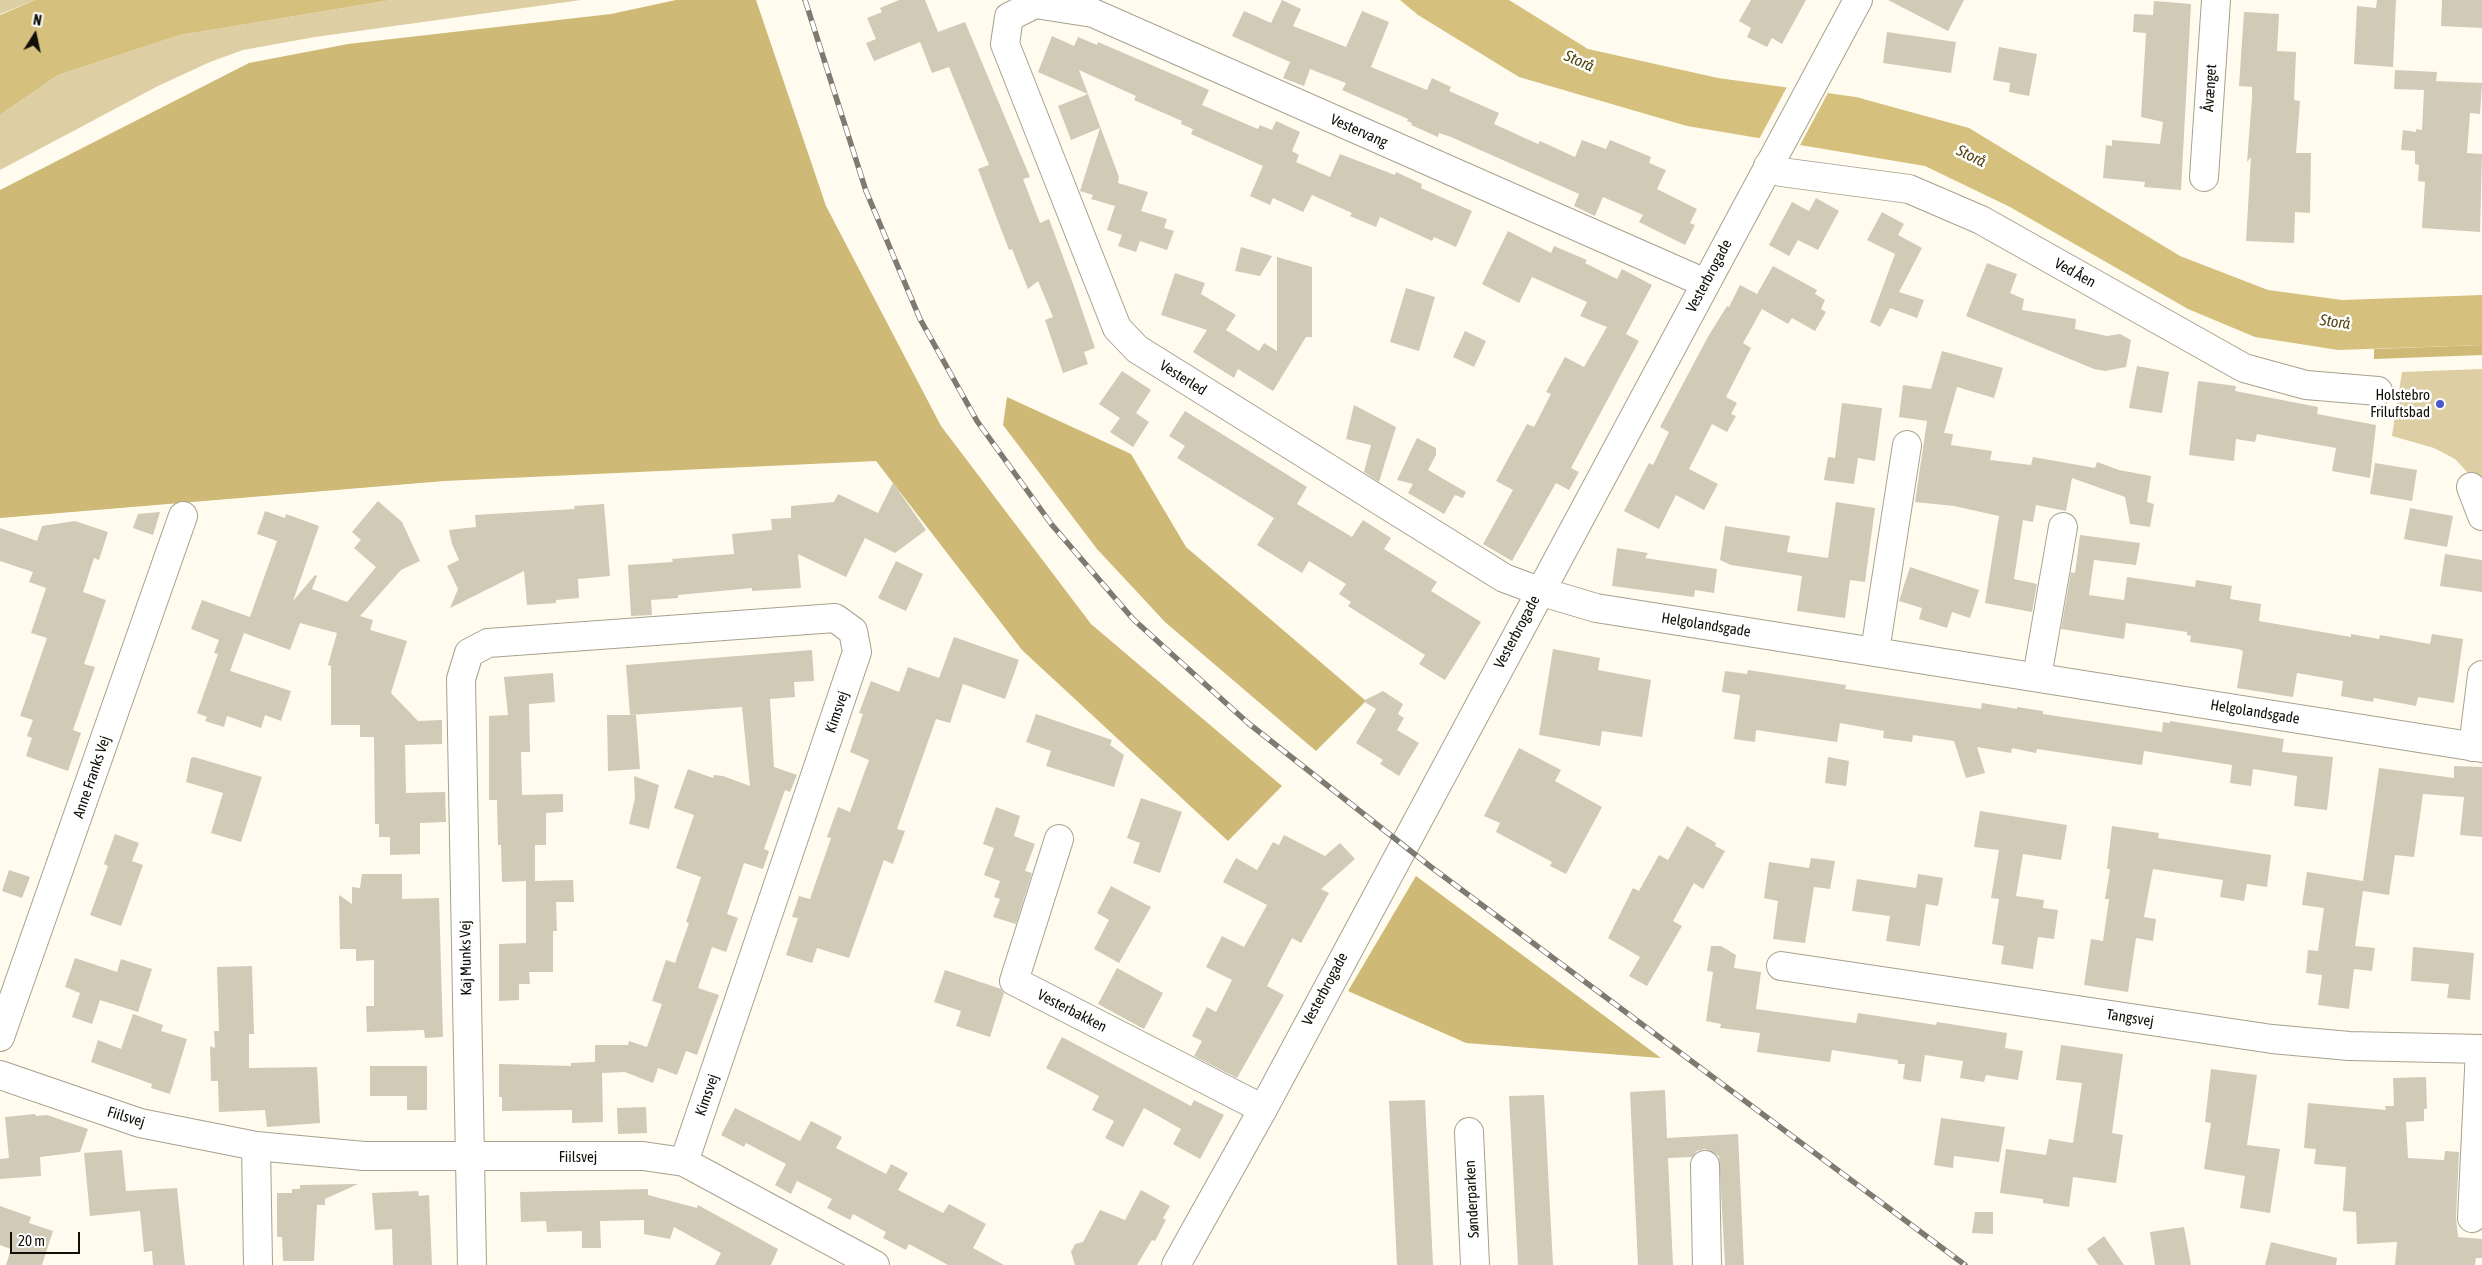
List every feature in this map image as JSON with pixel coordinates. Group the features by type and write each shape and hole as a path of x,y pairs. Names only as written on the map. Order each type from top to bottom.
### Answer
{"street":[{"name":"Vesterbrogade","path":"1176,1265 1263,1109 1539,591 1858,0"},
{"name":"Åvænget","path":"2204,177 2216,0"},
{"name":"Vestervang","path":"1009,17 1035,4 1093,13 1705,283"},
{"name":"Vesterled","path":"1009,17 1005,44 1117,328 1137,349 1504,578 1539,591"},
{"name":"Ved Åen","path":"1768,166 1781,172 1909,189 1981,220 2244,368 2306,385 2378,391"},
{"path":"1875,651 1907,445"},
{"path":"2471,487 2482,516"},
{"name":"Anne Franks Vej","path":"0,1037 183,516"},
{"path":"2037,677 2063,527"},
{"name":"Helgolandsgade","path":"1539,591 1596,608 2478,748 2482,675"},
{"name":"Kimsvej","path":"469,653 488,643 835,618 853,631 857,652 684,1162"},
{"name":"Kaj Munks Vej","path":"469,653 460,679 472,1265"},
{"name":"Vesterbakken","path":"1059,839 1014,981 1263,1109"},
{"name":"Tangsvej","path":"1781,966 2272,1039 2349,1046 2481,1049 2472,1218"},
{"name":"Fiilsvej","path":"0,1075 140,1123 256,1146 364,1156 643,1156 684,1162 875,1265"},
{"name":"Sønderparken","path":"1469,1132 1475,1265"},
{"path":"256,1146 258,1265"},
{"path":"1705,1165 1707,1265"}],"shaded area":[{"path":"0,0 35,0 0,14"},
{"path":"391,0 581,0 315,37 243,50 210,62 158,86 0,170 0,115 58,75 180,35"},
{"path":"676,0 756,0 826,206 941,426 1091,624 1282,786 1228,841 1022,650 876,461 444,481 0,518 0,190 249,63 348,44 611,14"},
{"path":"2482,345 2482,355 2374,359 2374,349"},
{"name":"Holstebro Friluftsbad","path":"2482,369 2482,488 2455,459 2434,448 2392,436 2402,372"},
{"path":"1007,397 1131,454 1186,547 1366,701 1316,751 1165,622 1097,549 1003,425"},
{"path":"1416,876 1661,1058 1466,1043 1348,991"}],"water":[{"path":"35,0 391,0 180,35 58,75 0,115 0,15"},
{"name":"Storå","path":"1400,0 1509,0 1588,49 1718,78 1856,97 1969,128 2180,256 2268,290 2342,300 2482,295 2482,345 2338,350 2255,337 2188,309 2010,207 1925,166 1687,126 1519,77 1418,15"}],"pier":[{"path":"1788,85 1829,91 1799,147 1758,141"}],"building":[{"path":"899,0 925,0 938,32 965,22 1030,177 1023,179 1040,223 1049,219 1072,281 1095,348 1084,352 1088,364 1063,373 1045,320 1053,317 1038,281 1028,289 1012,249 1009,250 978,169 989,165 949,67 932,73 920,42 874,61 866,43 876,39 867,18 882,12 880,8"},
{"path":"1282,0 1301,9 1293,26 1346,47 1362,11 1389,22 1371,67 1427,90 1432,78 1451,87 1449,91 1499,113 1494,124 1538,144 1540,141 1575,157 1582,140 1606,149 1610,140 1651,157 1649,163 1666,170 1657,189 1697,209 1690,223 1695,225 1685,245 1639,222 1643,215 1603,197 1595,216 1574,206 1579,194 1451,137 1439,133 1438,137 1411,125 1412,123 1407,121 1408,119 1342,90 1346,83 1310,69 1304,86 1283,78 1290,62 1232,36 1244,11 1271,23"},
{"path":"1751,0 1806,0 1782,44 1772,38 1767,47 1747,37 1751,28 1739,21"},
{"path":"1888,0 1964,0 1948,31"},
{"path":"2377,0 2396,0 2393,67 2354,64 2357,6 2376,8"},
{"path":"2442,0 2482,0 2482,28 2441,26"},
{"path":"2154,1 2191,4 2181,190 2144,187 2145,182 2103,178 2106,145 2112,146 2112,140 2160,144 2163,122 2141,117 2146,33 2133,32 2134,14 2153,15"},
{"path":"2244,12 2279,14 2277,51 2296,52 2294,100 2300,101 2296,153 2311,153 2310,213 2295,212 2294,243 2246,241 2251,157 2247,162 2252,87 2239,86"},
{"path":"1887,32 1956,42 1951,73 1883,63"},
{"path":"1052,36 1074,46 1078,37 1097,45 1098,42 1209,90 1202,105 1258,129 1260,125 1272,130 1276,121 1300,132 1292,151 1299,155 1296,162 1330,177 1340,154 1395,175 1396,172 1422,184 1421,188 1472,211 1456,247 1434,237 1432,241 1380,217 1376,227 1350,216 1352,213 1312,195 1303,212 1273,198 1270,205 1250,196 1263,166 1191,134 1193,129 1181,124 1182,121 1134,100 1136,96 1079,70 1088,94 1038,72"},
{"path":"1999,47 2037,54 2029,96 2009,92 2010,83 1993,80"},
{"path":"2395,70 2437,72 2436,81 2482,83 2480,114 2470,113 2467,153 2482,154 2480,232 2422,228 2425,182 2418,181 2419,165 2415,164 2415,151 2401,150 2403,130 2416,132 2416,129 2422,130 2424,90 2394,89"},
{"path":"1088,94 1119,177 1118,183 1148,192 1141,211 1167,219 1164,228 1174,231 1167,250 1140,241 1136,252 1118,246 1122,235 1107,230 1115,206 1091,199 1093,195 1080,191 1100,128 1071,140 1058,106"},
{"path":"1816,198 1839,211 1818,250 1798,240 1789,256 1769,245 1792,202 1809,211"},
{"path":"1882,212 1904,224 1898,235 1922,248 1899,292 1924,300 1917,318 1890,308 1880,327 1870,322 1895,254 1867,240"},
{"path":"1508,231 1551,253 1554,246 1587,260 1585,263 1617,279 1622,269 1652,285 1626,334 1639,341 1571,468 1579,472 1569,490 1556,483 1512,561 1483,544 1513,490 1496,481 1527,424 1534,427 1551,394 1546,392 1565,357 1584,367 1607,327 1580,316 1587,302 1532,277 1519,303 1482,284"},
{"path":"1241,247 1272,256 1260,276 1235,271"},
{"path":"1277,257 1312,267 1312,337 1306,337 1273,391 1238,369 1234,378 1193,352 1207,330 1161,315 1175,273 1205,283 1201,294 1236,315 1226,330 1259,351 1264,343 1277,351"},
{"path":"1987,263 2017,274 2010,293 2024,299 2022,310 2076,319 2075,329 2107,336 2120,334 2131,340 2126,367 2105,371 2094,369 1966,316"},
{"path":"1773,266 1817,290 1815,294 1825,300 1821,309 1826,312 1815,331 1792,318 1788,324 1762,309 1743,343 1751,348 1726,397 1737,403 1731,414 1736,416 1727,432 1712,424 1689,469 1718,484 1704,510 1676,495 1659,529 1624,511 1649,463 1653,465 1669,432 1660,427 1709,335 1727,306 1729,307 1740,285 1757,294"},
{"path":"1406,288 1435,297 1419,351 1390,342"},
{"path":"1465,331 1486,341 1474,367 1453,357"},
{"path":"1942,351 2003,368 1994,398 1957,387 1944,433 1953,434 1951,445 1992,451 1990,460 2031,465 2033,457 2095,468 2097,462 2119,470 2151,476 2147,502 2154,504 2150,527 2130,524 2125,497 2072,478 2066,511 2036,505 2033,522 2023,520 2014,579 2037,584 2032,612 1985,603 1999,516 1954,506 1915,502 1927,421 1899,417 1903,385 1931,389"},
{"path":"2137,366 2169,372 2162,413 2129,408"},
{"path":"1122,371 1151,390 1136,413 1149,422 1133,447 1110,432 1120,418 1099,404"},
{"path":"2198,381 2236,386 2235,391 2318,407 2317,414 2376,425 2370,478 2332,471 2336,448 2257,434 2255,442 2236,439 2234,461 2189,455"},
{"path":"1842,403 1882,408 1875,461 1858,458 1854,484 1824,480 1828,457 1835,458"},
{"path":"1354,405 1396,427 1379,482 1364,472 1371,445 1346,439"},
{"path":"1185,411 1307,487 1297,504 1352,537 1363,520 1391,538 1384,549 1437,582 1431,591 1481,622 1445,680 1419,664 1425,655 1348,606 1351,602 1339,594 1346,584 1309,561 1302,573 1257,545 1274,518 1177,458 1185,446 1169,436"},
{"path":"1417,438 1436,448 1436,455 1428,470 1466,492 1463,498 1455,495 1444,514 1408,493 1413,484 1397,480"},
{"path":"2375,463 2417,470 2412,501 2370,494"},
{"path":"893,483 926,530 895,553 865,538 846,577 798,554 801,588 752,591 752,588 678,595 678,598 651,600 652,615 631,616 628,565 673,562 672,559 734,554 732,534 772,530 771,519 791,518 791,506 834,502 838,494 878,513"},
{"path":"378,501 402,522 420,561 401,570 360,616 373,620 370,630 407,641 391,693 418,721 442,720 442,744 405,745 406,793 445,792 446,822 420,823 420,854 390,855 390,837 379,837 379,824 375,824 374,737 360,737 360,725 331,725 331,666 328,665 337,633 300,623 290,650 244,633 230,671 291,691 281,721 265,715 261,728 227,716 224,727 205,721 207,717 197,713 218,654 214,653 219,640 191,629 202,600 250,617 277,541 257,534 265,511 285,518 286,514 319,526 293,601 315,575 317,576 312,589 347,602 376,567 354,548 361,540 352,532"},
{"path":"1836,502 1875,508 1865,582 1850,580 1845,618 1797,611 1802,576 1731,565 1720,560 1725,526 1790,536 1787,552 1828,558"},
{"path":"604,504 610,576 578,579 579,598 556,600 556,603 527,605 524,571 450,608 458,589 447,566 459,560 452,544 449,530 476,527 475,515 575,509 574,506"},
{"path":"2410,508 2453,516 2447,547 2404,539"},
{"path":"160,512 153,535 133,528 138,514"},
{"path":"75,521 108,532 99,560 94,558 83,592 106,600 84,664 95,667 73,730 81,733 68,771 26,756 32,738 27,736 33,720 20,716 47,638 31,633 46,588 29,582 33,572 0,561 0,528 37,541 42,526"},
{"path":"2080,535 2140,543 2136,565 2094,560 2089,595 2124,600 2127,577 2195,587 2196,580 2232,586 2230,599 2261,604 2259,621 2351,637 2351,634 2379,639 2380,635 2430,644 2432,634 2463,639 2454,703 2418,697 2416,706 2374,698 2373,702 2341,696 2343,681 2297,673 2293,697 2237,688 2243,651 2238,649 2190,642 2191,636 2187,635 2187,632 2126,623 2124,639 2061,629 2071,572 2075,573"},
{"path":"1617,548 1648,553 1645,558 1717,569 1714,593 1695,590 1694,597 1612,586"},
{"path":"2445,554 2482,560 2482,592 2440,586"},
{"path":"896,561 923,574 906,611 878,598"},
{"path":"1910,567 1979,590 1970,618 1952,612 1947,628 1919,619 1922,608 1899,601"},
{"path":"954,637 1019,660 1005,699 963,684 950,723 936,719 897,829 905,831 893,864 884,860 849,958 817,948 812,963 786,955 798,918 792,917 799,896 810,899 831,838 827,837 838,807 850,812 869,760 850,752 863,714 859,713 871,681 899,692 908,667 939,678"},
{"path":"1553,649 1600,658 1598,670 1651,680 1642,737 1602,731 1600,746 1539,735"},
{"path":"812,650 814,681 794,682 795,697 770,699 774,767 797,775 790,792 785,790 764,849 769,851 763,869 744,863 727,914 738,918 726,952 712,947 698,988 719,995 697,1055 686,1051 677,1075 658,1068 653,1083 625,1072 602,1073 603,1122 572,1123 572,1110 502,1111 502,1097 499,1097 499,1064 571,1066 571,1063 595,1062 595,1045 628,1045 629,1041 647,1047 662,1004 652,1001 666,960 675,963 689,923 686,922 701,877 676,868 694,815 674,808 688,769 713,778 714,775 723,776 750,786 742,707 630,715 626,665"},
{"path":"1748,670 1846,685 1845,689 1981,709 1982,703 2017,709 2017,707 2043,711 2043,714 2162,732 2163,722 2170,723 2170,721 2284,739 2282,752 2333,757 2327,810 2294,806 2297,776 2253,769 2251,786 2230,783 2232,765 2144,751 2142,765 2037,749 2036,753 2012,748 2011,753 1977,747 1985,773 1966,778 1954,741 1913,735 1912,742 1883,738 1884,731 1840,723 1837,742 1756,730 1755,742 1734,739 1740,695 1722,692 1725,671 1747,674"},
{"path":"553,673 555,702 529,704 530,752 521,752 522,795 563,794 563,812 546,813 546,845 535,845 535,881 573,880 574,902 556,902 557,931 553,931 553,972 529,972 530,984 519,984 519,1000 499,1001 499,944 526,943 526,881 502,882 501,845 498,845 497,800 489,800 489,716 508,715 504,677"},
{"path":"1383,691 1403,704 1398,714 1404,718 1397,730 1419,743 1399,776 1380,764 1383,760 1356,743 1376,709 1363,701"},
{"path":"1036,714 1112,740 1110,745 1124,755 1114,787 1046,766 1051,751 1026,742"},
{"path":"607,715 636,715 640,769 608,771"},
{"path":"1519,748 1561,770 1555,781 1602,807 1566,874 1550,866 1552,862 1496,832 1500,823 1484,816"},
{"path":"194,757 262,777 241,842 211,833 223,793 186,782 191,758"},
{"path":"1828,757 1849,761 1846,786 1825,783"},
{"path":"2454,766 2482,767 2482,837 2460,835 2464,797 2423,794 2414,857 2395,855 2389,895 2363,891 2355,946 2375,948 2372,971 2354,969 2349,1009 2318,1005 2322,975 2306,973 2308,950 2318,951 2324,908 2302,905 2307,872 2363,881 2379,768 2454,778"},
{"path":"634,776 659,785 649,829 629,824 635,798"},
{"path":"1141,798 1182,812 1160,873 1133,863 1140,843 1127,838"},
{"path":"996,807 1020,816 1014,836 1035,844 1025,871 1032,873 1016,924 993,917 1000,899 994,897 1000,881 984,875 994,848 983,844"},
{"path":"1980,811 2067,825 2061,860 2023,854 2016,896 2044,900 2043,908 2058,910 2054,939 2038,937 2033,969 2001,964 2004,946 1992,944 1999,899 1991,898 1999,850 1974,847"},
{"path":"1687,826 1716,843 1715,846 1725,851 1703,889 1694,883 1673,921 1682,926 1647,986 1629,976 1640,957 1608,938 1633,888 1639,891 1659,855 1668,860"},
{"path":"2112,826 2159,833 2158,838 2271,855 2267,887 2247,884 2244,901 2220,897 2223,880 2153,869 2144,917 2156,919 2153,941 2136,938 2128,992 2084,985 2091,939 2103,941 2109,899 2105,899 2110,869 2107,869"},
{"path":"115,834 139,843 132,861 143,865 121,926 90,915 108,866 104,864"},
{"path":"1284,835 1325,856 1340,843 1355,859 1321,889 1329,893 1301,943 1292,938 1267,986 1284,995 1237,1078 1194,1056 1202,1041 1192,1036 1207,1007 1216,1012 1232,980 1206,967 1222,936 1244,947 1267,905 1223,882 1236,858 1257,870 1273,842 1279,845"},
{"path":"1811,858 1835,861 1830,889 1814,887 1805,943 1773,939 1778,901 1764,898 1769,862 1809,868"},
{"path":"9,870 30,877 22,898 2,891"},
{"path":"362,874 402,874 402,899 439,898 443,1037 425,1038 424,1030 367,1032 366,1006 374,1006 374,960 356,961 356,949 340,949 339,895 352,904 352,887 360,888"},
{"path":"1918,874 1943,878 1938,906 1926,904 1920,946 1886,941 1890,916 1852,911 1857,879 1916,888"},
{"path":"1111,886 1151,907 1119,963 1094,949 1109,920 1097,913"},
{"path":"1711,946 1721,946 1736,955 1734,968 1761,972 1756,1009 1856,1023 1858,1013 1936,1025 1937,1022 2007,1033 2005,1048 2023,1051 2018,1080 1986,1075 1984,1082 1960,1078 1963,1061 1925,1055 1921,1082 1903,1079 1905,1064 1898,1064 1898,1060 1832,1050 1830,1062 1757,1052 1760,1033 1720,1028 1721,1024 1706,1021 1713,972 1707,971"},
{"path":"2413,947 2474,953 2470,1000 2447,998 2449,984 2411,981"},
{"path":"75,958 117,972 121,959 152,969 138,1012 100,1000 92,1024 72,1017 80,993 65,987"},
{"path":"252,966 254,1034 249,1034 249,1068 317,1067 320,1123 267,1127 265,1110 219,1112 218,1081 211,1081 210,1046 215,1048 214,1031 219,1031 217,967"},
{"path":"1117,968 1163,993 1144,1029 1098,1004"},
{"path":"945,970 1001,989 1004,993 990,1037 956,1026 961,1011 934,1002"},
{"path":"133,1014 163,1025 161,1031 187,1039 170,1094 151,1088 152,1084 91,1062 98,1040 121,1049"},
{"path":"1062,1037 1191,1106 1194,1100 1224,1115 1200,1159 1173,1144 1181,1129 1144,1108 1123,1147 1105,1138 1114,1121 1092,1110 1099,1096 1046,1068"},
{"path":"2061,1045 2123,1054 2112,1133 2123,1135 2116,1183 2073,1177 2069,1207 2043,1203 2043,1199 2000,1193 2006,1149 2046,1155 2049,1139 2073,1143 2082,1083 2056,1080"},
{"path":"370,1066 427,1066 427,1110 407,1110 407,1096 370,1096"},
{"path":"2211,1069 2257,1075 2247,1145 2280,1149 2270,1213 2240,1208 2245,1176 2204,1169 2211,1123 2205,1122"},
{"path":"2426,1077 2427,1109 2424,1109 2424,1121 2406,1122 2408,1158 2444,1160 2445,1151 2459,1152 2456,1217 2458,1237 2482,1239 2482,1258 2476,1258 2475,1265 2395,1265 2397,1242 2357,1244 2356,1212 2343,1211 2346,1167 2314,1164 2316,1149 2304,1148 2308,1103 2386,1110 2385,1106 2394,1106 2393,1078"},
{"path":"1665,1090 1667,1138 1738,1134 1744,1265 1725,1265 1719,1156 1705,1149 1697,1151 1692,1157 1668,1158 1673,1265 1638,1265 1630,1092"},
{"path":"1544,1095 1553,1265 1518,1265 1509,1096"},
{"path":"1425,1100 1433,1265 1397,1265 1389,1101"},
{"path":"646,1107 647,1133 618,1134 617,1108"},
{"path":"735,1108 800,1141 811,1121 842,1137 836,1148 886,1174 891,1164 908,1173 898,1190 943,1213 949,1204 986,1224 973,1248 1004,1265 948,1265 909,1244 906,1250 883,1238 886,1232 853,1214 850,1220 827,1208 832,1199 797,1181 791,1194 775,1185 786,1164 746,1143 744,1147 721,1135"},
{"path":"35,1114 36,1116 47,1115 88,1129 80,1152 40,1157 41,1176 0,1179 0,1159 9,1158 5,1117"},
{"path":"1941,1118 2005,1127 1999,1162 1954,1156 1953,1168 1934,1165"},
{"path":"122,1150 126,1191 177,1188 185,1265 153,1265 152,1251 144,1252 140,1211 90,1216 84,1153"},
{"path":"358,1184 325,1199 325,1205 317,1205 314,1261 283,1261 282,1237 277,1237 277,1193 292,1193 292,1189 300,1189 300,1185"},
{"path":"648,1189 648,1195 697,1208 698,1205 778,1249 771,1265 715,1265 721,1253 674,1227 670,1239 644,1234 644,1220 600,1221 601,1248 582,1248 582,1231 547,1232 546,1221 521,1222 520,1192"},
{"path":"1141,1190 1170,1206 1163,1218 1166,1220 1155,1241 1152,1240 1137,1265 1075,1265 1071,1252 1075,1244 1083,1242 1100,1210 1125,1220"},
{"path":"418,1191 419,1196 429,1195 432,1265 393,1265 392,1229 375,1230 372,1193"},
{"path":"0,1206 31,1217 29,1223 53,1231 42,1265 6,1265 11,1249 0,1245"},
{"path":"1975,1212 1993,1212 1993,1234 1972,1233"},
{"path":"2184,1227 2191,1265 2155,1265 2150,1232"},
{"path":"2104,1236 2124,1265 2098,1265 2087,1249"},
{"path":"2271,1242 2337,1258 2336,1265 2265,1265"}],"railway":[{"path":"805,0 866,191 920,319 977,421 1052,525 1133,619 1248,723 1431,867 1965,1265"}],"place":[{"name":"Holstebro Friluftsbad","path":"2440,404"}]}
